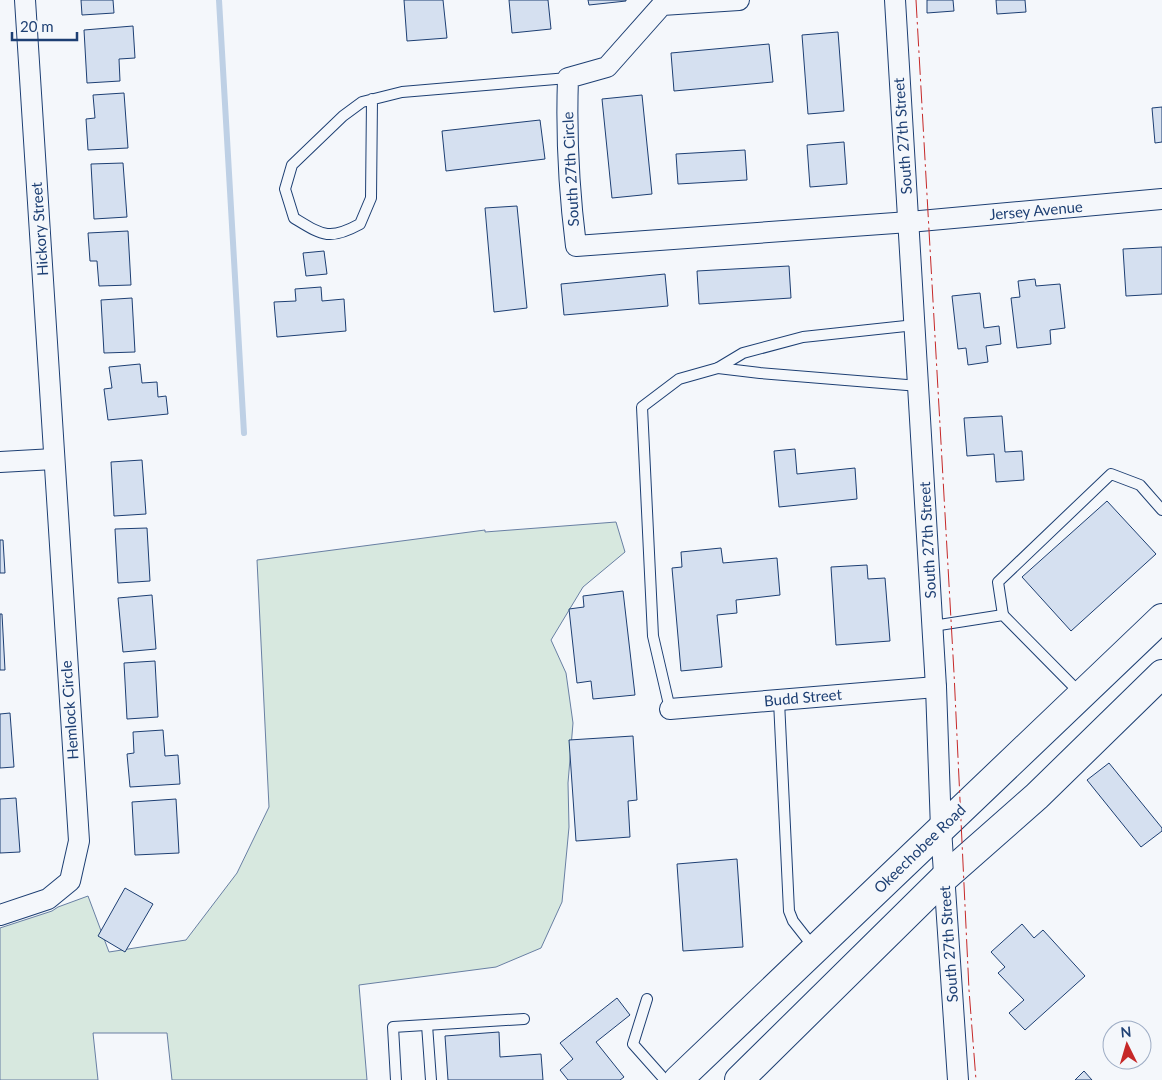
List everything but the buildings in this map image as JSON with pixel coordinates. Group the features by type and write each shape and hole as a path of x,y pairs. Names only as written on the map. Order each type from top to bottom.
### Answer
{"main road":[{"name":"Okeechobee Road","path":"678,1080 1162,618"},
{"path":"739,1080 944,878 1036,796 1162,674"}],"street":[{"name":"Hickory Street","path":"25,0 54,459"},
{"path":"568,78 607,67 662,5 739,0"},
{"name":"South 27th Street","path":"895,0 933,626 941,829 958,1080"},
{"name":"South 27th Circle","path":"568,78 567,108 571,208 576,246 909,222"},
{"name":"Jersey Avenue","path":"909,222 1162,199"},
{"path":"0,462 54,459"},
{"name":"Hemlock Circle","path":"0,915 48,899 70,881 79,841 54,459"},
{"name":"Budd Street","path":"670,709 936,687"}],"lane":[{"path":"372,99 371,198 360,224 344,233 320,234 294,218 284,188 292,165 343,116 362,102 372,99 402,92 568,78"},
{"path":"670,709 653,636 642,407 679,379 718,368 743,353 803,337 915,325"},
{"path":"718,368 760,374 919,386"},
{"path":"1081,695 1002,615 998,582 1110,474 1140,485 1162,510"},
{"path":"933,626 1002,615"},
{"path":"779,700 789,911 793,921 815,949"},
{"path":"647,999 632,1044 665,1080"},
{"path":"396,1080 393,1027 524,1019"},
{"path":"427,1025 431,1080"}],"shaded area":[{"path":"616,522 625,552 583,587 551,640 566,673 573,723 568,783 569,827 562,902 541,948 496,967 359,985 367,1080 172,1080 167,1033 93,1033 98,1080 0,1080 0,928 52,911 88,896 109,952 186,940 237,873 269,807 257,560 485,530 485,532"}],"waterway":[{"path":"219,0 244,433"}],"power":[{"path":"916,0 954,673 969,990 976,1080"}]}
